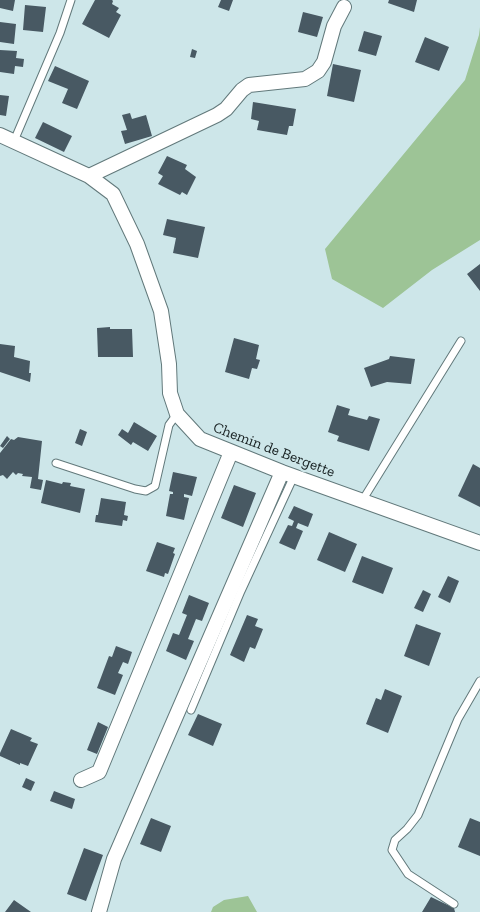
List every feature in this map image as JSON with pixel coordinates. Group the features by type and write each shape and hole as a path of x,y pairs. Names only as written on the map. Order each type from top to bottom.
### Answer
{"street":[{"path":"89,176 217,116 248,85 305,79 318,71 324,62 334,26 344,7"},
{"name":"Chemin de Bergette","path":"0,135 89,176 114,194 137,244 161,311 169,364 170,393 177,414 200,438 288,474 480,544"},
{"path":"81,780 99,772 231,452"},
{"path":"99,912 114,859 288,474"}],"lane":[{"path":"14,141 60,33 71,0"},
{"path":"362,501 461,341"},
{"path":"56,462 134,489 146,491 155,486 169,425 177,414"},
{"path":"191,710 288,474"},
{"path":"454,904 408,874 392,850 395,840 418,815 458,719 480,681"}],"green space":[{"path":"480,27 480,240 432,270 383,308 332,279 325,249 465,80"},
{"path":"248,896 257,912 211,912 213,907 224,900"}],"building":[{"path":"0,0 15,0 13,11 0,8"},
{"path":"95,0 112,0 112,4 119,8 116,12 121,15 109,38 82,24"},
{"path":"221,0 233,0 229,11 218,7"},
{"path":"389,0 417,0 414,12 388,3"},
{"path":"25,5 46,7 43,32 23,30"},
{"path":"303,12 323,17 317,37 298,32"},
{"path":"0,22 16,24 14,44 0,42"},
{"path":"364,31 382,36 376,56 358,51"},
{"path":"425,37 449,47 439,71 415,62"},
{"path":"192,49 197,51 195,58 190,57"},
{"path":"0,50 17,51 16,58 24,59 23,67 15,66 14,74 0,72"},
{"path":"333,64 361,70 354,102 327,96"},
{"path":"55,66 89,81 77,109 62,103 68,89 48,81"},
{"path":"0,95 9,96 6,116 0,115"},
{"path":"253,102 296,109 293,126 289,126 287,135 257,130 259,121 251,119"},
{"path":"130,113 132,119 146,115 152,136 125,144 121,131 127,130 122,115"},
{"path":"43,122 72,136 64,152 35,138"},
{"path":"167,156 187,165 185,169 196,177 187,195 182,192 180,195 158,184 163,176 158,173"},
{"path":"167,219 205,227 198,258 173,253 176,238 163,235"},
{"path":"480,264 480,291 467,274"},
{"path":"110,327 110,329 132,329 133,357 98,357 97,328"},
{"path":"234,338 259,345 256,359 260,360 257,369 252,368 249,379 225,372"},
{"path":"0,344 15,346 14,357 30,361 30,382 0,372"},
{"path":"390,356 415,359 411,384 387,382 371,387 364,368 389,359"},
{"path":"337,405 350,409 348,415 367,420 369,416 380,419 369,451 337,441 339,436 328,432"},
{"path":"134,422 157,436 148,451 133,442 131,445 118,435 122,429 128,433"},
{"path":"80,429 87,432 82,446 75,443"},
{"path":"7,436 10,439 3,448 0,446"},
{"path":"18,437 42,441 38,479 43,480 41,490 30,488 32,477 22,476 23,474 18,473 16,475 13,472 7,479 3,475 0,476 0,453 11,439 14,440"},
{"path":"473,464 480,468 480,507 458,496"},
{"path":"173,472 197,477 192,496 184,494 184,497 189,498 184,520 166,516 170,494 173,494 173,492 169,491"},
{"path":"46,480 62,484 63,482 71,483 70,486 85,489 80,513 41,503"},
{"path":"234,485 256,493 243,527 221,518"},
{"path":"101,498 126,502 124,515 128,516 127,521 123,520 122,526 95,522"},
{"path":"294,506 313,514 308,527 298,523 296,528 303,531 295,550 279,543 288,525 292,526 294,521 288,518"},
{"path":"329,532 357,544 345,572 317,560"},
{"path":"157,542 175,548 173,553 175,554 168,574 165,573 164,577 146,571"},
{"path":"362,556 393,568 383,594 352,582"},
{"path":"448,576 459,581 450,603 438,597"},
{"path":"423,590 431,594 423,612 414,608"},
{"path":"189,595 209,603 202,621 196,619 188,639 194,641 186,660 166,651 173,633 179,635 187,615 182,613"},
{"path":"247,615 258,619 255,626 263,629 255,649 250,647 244,662 230,655"},
{"path":"416,624 441,633 429,666 404,656"},
{"path":"116,646 132,652 128,664 123,662 118,673 123,675 115,695 97,688 109,656 112,657"},
{"path":"385,689 402,696 388,733 366,724 376,698 381,700"},
{"path":"198,714 222,724 213,746 188,735"},
{"path":"98,722 108,727 97,754 87,750"},
{"path":"11,729 32,738 30,741 38,744 28,766 20,763 20,765 0,756"},
{"path":"26,778 35,782 31,791 22,787"},
{"path":"54,791 75,799 72,809 50,801"},
{"path":"151,818 171,826 161,852 140,844"},
{"path":"470,818 480,822 480,856 458,847"},
{"path":"84,848 103,855 86,901 67,894"},
{"path":"431,897 454,908 455,912 422,912"},
{"path":"14,900 31,912 5,912"}]}
